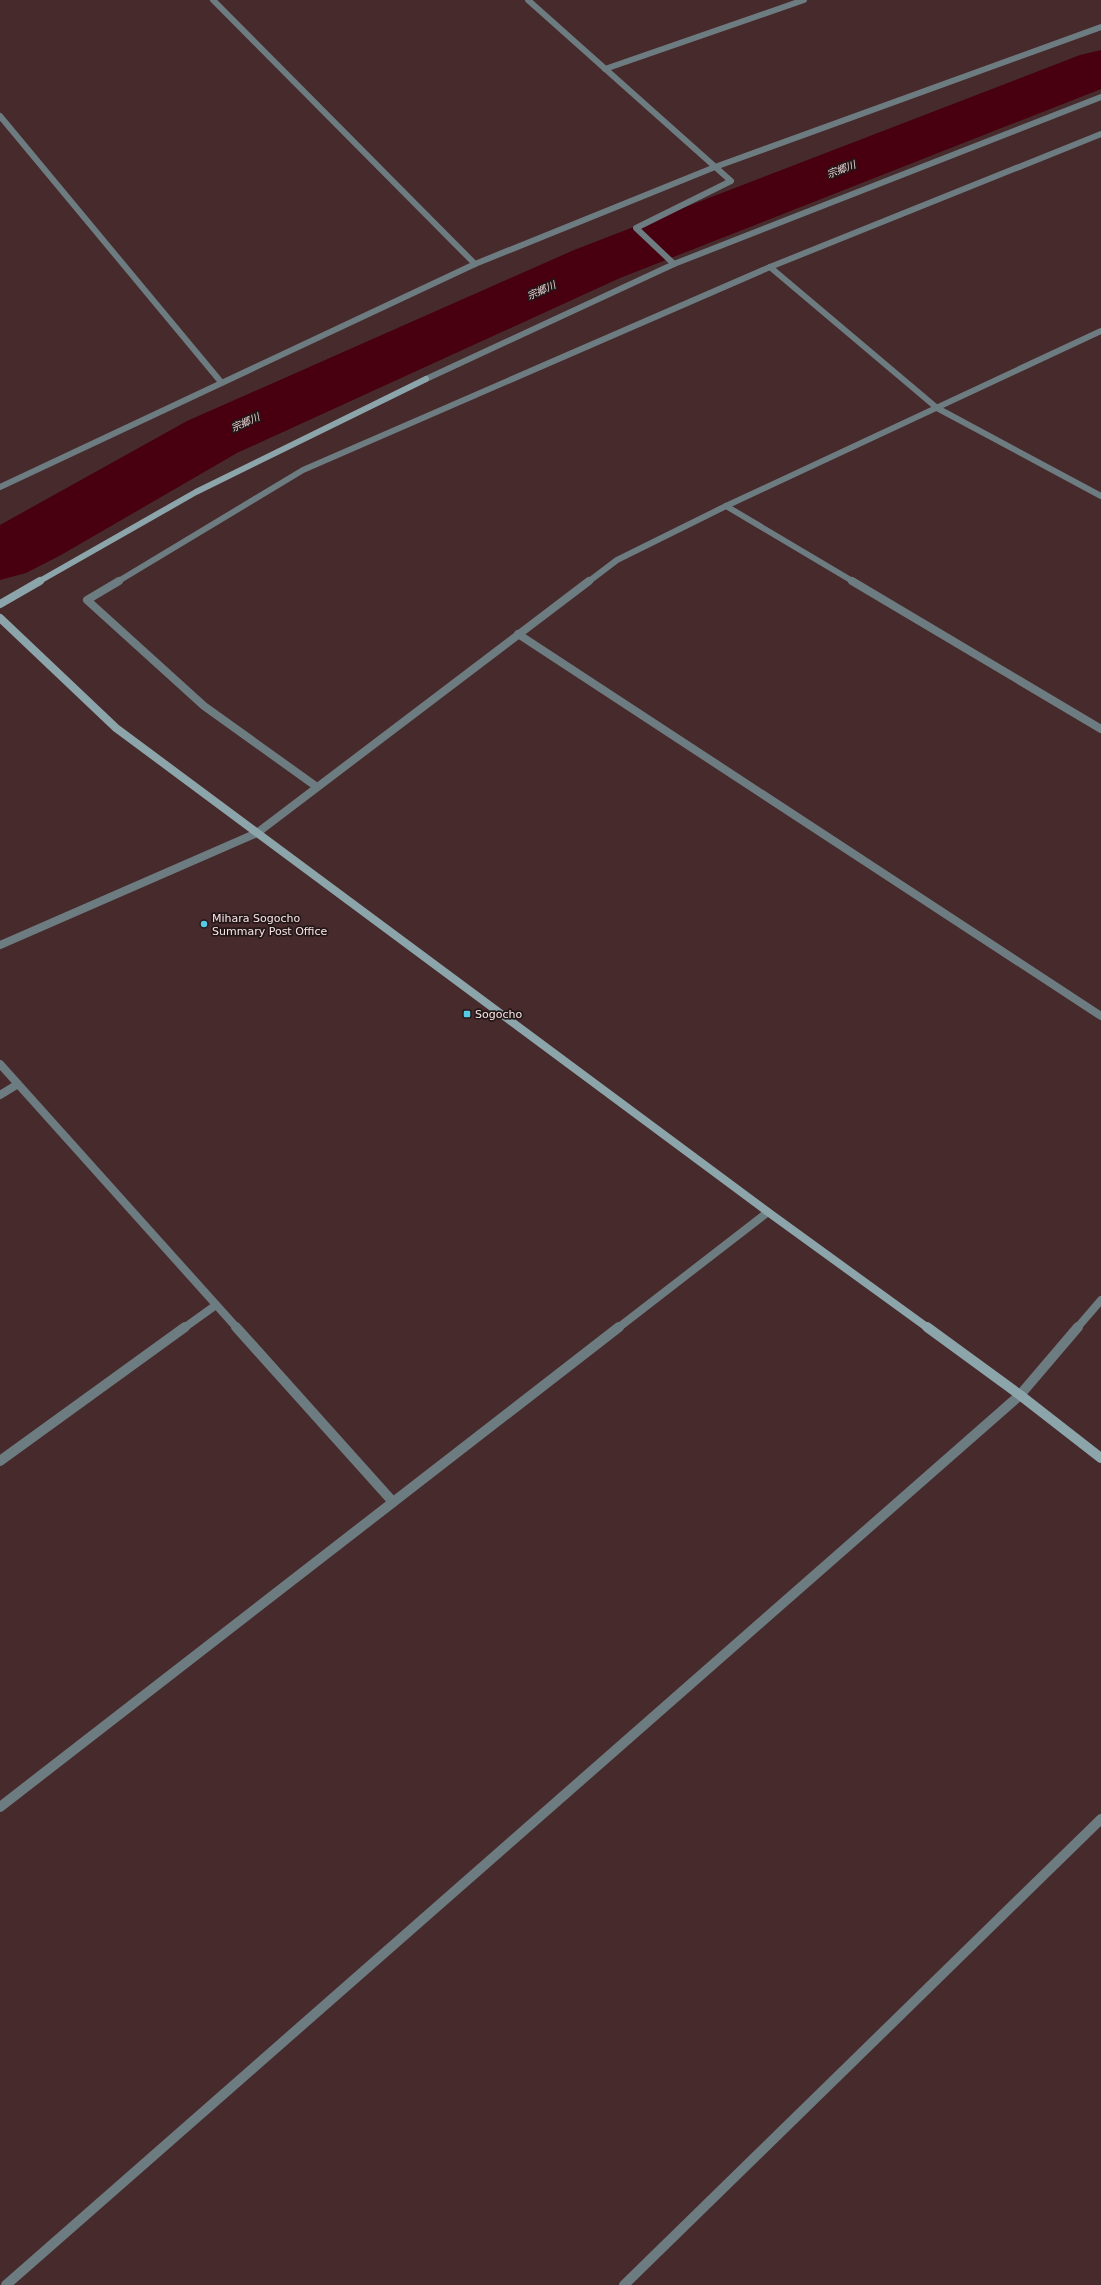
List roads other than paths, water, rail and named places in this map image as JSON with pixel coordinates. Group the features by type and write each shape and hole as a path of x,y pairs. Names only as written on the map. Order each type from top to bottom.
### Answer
{"street":[{"path":"213,0 475,264"},
{"path":"528,0 731,180 636,228 674,264"},
{"path":"605,69 804,0"},
{"path":"0,488 221,382 475,264 715,167 1101,27"},
{"path":"0,604 196,492 426,379 674,264 1101,97"},
{"path":"0,116 221,382"},
{"path":"317,787 204,706 87,600 303,470 770,267 1101,134"},
{"path":"770,267 937,408 1101,496"},
{"path":"0,945 257,833 617,560 726,506 1101,331"},
{"path":"726,506 1101,729"},
{"path":"0,618 116,728 768,1212 1020,1395 1101,1458"},
{"path":"518,634 1101,1016"},
{"path":"0,1064 393,1502"},
{"path":"0,1095 18,1084"},
{"path":"0,1807 768,1212"},
{"path":"6,2285 1020,1395 1101,1300"},
{"path":"0,1461 216,1305"},
{"path":"624,2285 1100,1823"}],"waterway":[{"name":"宗郷川","path":"0,555 35,538 212,437 597,264 1101,68"}],"place":[{"name":"Mihara Sogocho Summary Post Office","path":"204,924"},
{"name":"Sogocho","path":"467,1014"}]}
